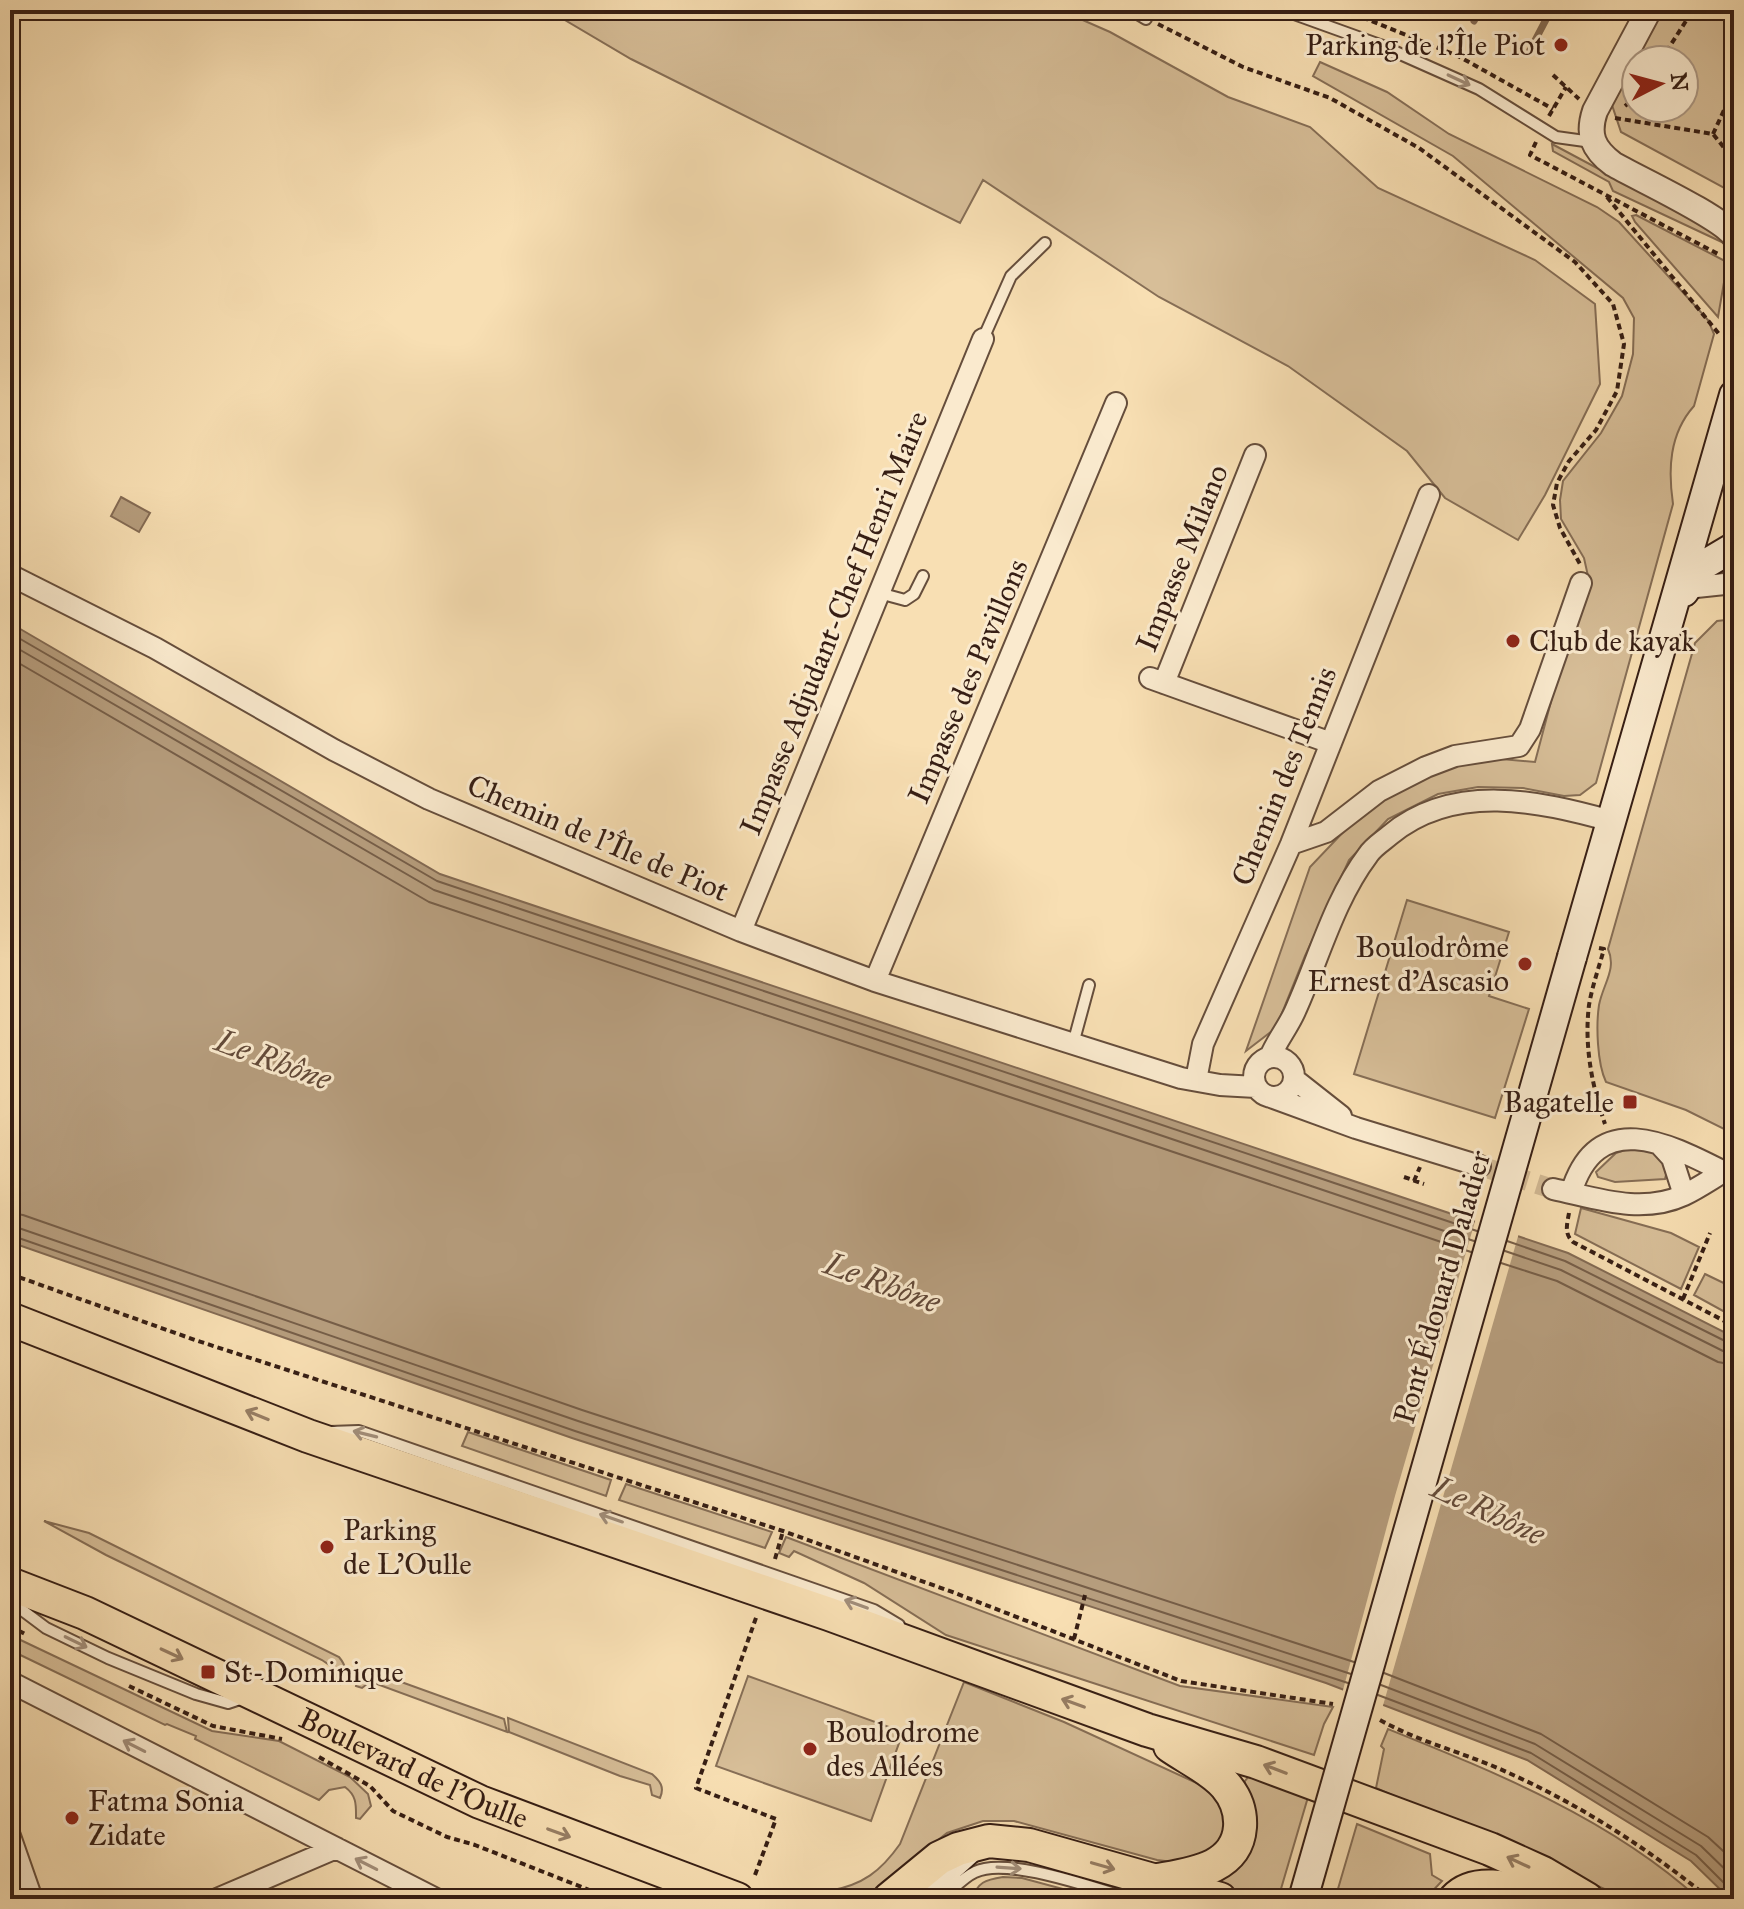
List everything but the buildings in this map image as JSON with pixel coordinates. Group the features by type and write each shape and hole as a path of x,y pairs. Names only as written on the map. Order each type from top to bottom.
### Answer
{"main road":[{"name":"Pont Édouard Daladier","path":"1303,1899 1611,821 1681,596 1732,416"},
{"path":"1681,596 1702,566 1734,547"},
{"path":"10,1319 308,1436 920,1646 1147,1730 1256,1762 1490,1849 1543,1873 1587,1899"},
{"path":"10,1326 61,1339"},
{"path":"10,1565 100,1629"},
{"name":"Boulevard de l'Oulle","path":"15,1593 252,1694 480,1802 746,1887"},
{"path":"1143,1890 1205,1870 1221,1861 1233,1850 1241,1817 1235,1799 1224,1783 1147,1730"},
{"path":"889,1899 939,1858 989,1841 1029,1845 1143,1890 1220,1899"},
{"path":"939,1899 949,1867 973,1845"},
{"path":"1455,1899 1462,1892 1488,1886 1554,1899"}],"street":[{"path":"1649,10 1595,111 1590,125 1592,142 1599,154 1613,164 1722,218 1731,231 1728,245"},
{"name":"Impasse Adjudant-Chef Henri Maire","path":"741,931 983,339"},
{"name":"Impasse des Pavillons","path":"875,981 1116,403"},
{"name":"Impasse Milano","path":"1255,455 1157,680 1331,743"},
{"name":"Chemin des Tennis","path":"1196,1080 1203,1044 1291,844 1429,495"},
{"name":"Chemin de l'Île de Piot","path":"10,575 155,648 334,750 429,799 741,931 875,981 1073,1044 1196,1080 1264,1092 1356,1128 1480,1166"},
{"path":"1291,844 1326,832 1379,791 1426,767 1455,756 1519,746 1530,729 1581,583"},
{"path":"1681,596 1734,583"},
{"path":"1295,1013 1293,1073 1284,1095 1264,1092 1253,1075 1295,1013 1349,886 1369,853 1398,828 1426,812 1454,804 1501,799 1526,801 1611,821"},
{"path":"1264,1060 1282,1058 1293,1073 1356,1128"},
{"name":"Chemin de l'Île de Piot","path":"1196,1080 1212,1079 1264,1060"},
{"path":"1562,1191 1575,1180 1593,1155 1610,1141 1627,1137 1644,1139 1729,1169"},
{"path":"1661,1146 1672,1158 1684,1195"},
{"path":"1562,1191 1617,1204 1648,1204 1684,1195 1729,1169"},
{"path":"10,1682 436,1899"},
{"path":"10,1836 32,1899"},
{"path":"217,1899 240,1894 336,1848"}],"lane":[{"path":"1131,10 1146,19"},
{"path":"1283,10 1380,45 1465,83 1556,137 1592,142"},
{"path":"983,339 1011,276 1045,243"},
{"path":"879,593 905,600 914,594 923,576"},
{"path":"1073,1044 1089,985"},
{"path":"15,1593 46,1628 112,1659 196,1694 228,1703 252,1694"},
{"path":"100,1629 112,1659"},
{"path":"939,1899 975,1872 999,1867 1143,1890"}],"path":[{"path":"1344,10 1458,56 1553,109"},
{"path":"1671,44 1693,10"},
{"path":"1146,19 1243,67 1330,98 1419,148 1575,262 1613,304 1624,344 1617,391 1596,430 1569,461 1557,483 1553,505 1560,528 1581,565 1581,583"},
{"path":"1553,75 1595,111 1611,117 1713,134 1734,160"},
{"path":"1549,117 1566,87"},
{"path":"1713,134 1725,108 1734,106"},
{"path":"1538,138 1530,155 1605,195 1728,245"},
{"path":"1605,195 1719,334"},
{"path":"1604,949 1589,1004 1588,1050 1594,1090 1610,1141"},
{"path":"1404,1177 1424,1184"},
{"path":"1562,1191 1566,1230 1573,1242 1734,1326"},
{"path":"1683,1299 1710,1233"},
{"path":"10,1274 195,1340 783,1531 955,1593 1181,1681 1335,1705"},
{"path":"775,1562 783,1531"},
{"path":"1074,1640 1085,1595"},
{"path":"746,1887 776,1819 696,1788 761,1604"},
{"path":"1380,1720 1512,1774 1567,1803 1647,1851 1710,1899"},
{"path":"382,1799 393,1811 447,1837 612,1899"}],"shaded area":[{"path":"548,10 1060,10 1110,32 1228,97 1310,127 1378,188 1535,260 1595,304 1600,384 1545,495 1518,540 1445,498 1407,451 1288,366 1159,297 983,180 960,223 631,59"},
{"path":"1663,10 1734,10 1734,182 1730,181 1726,189 1621,132 1612,105 1620,90 1620,124 1700,124 1700,44 1645,44"},
{"path":"1320,62 1387,92 1449,134 1597,207 1619,222 1708,320 1714,334 1694,406 1675,440 1671,465 1673,504 1596,783 1580,795 1564,796 1523,788 1478,787 1438,794 1388,819 1349,860 1276,1028 1246,1051 1310,867 1367,807 1445,764 1490,758 1535,762 1588,576 1584,558 1561,519 1563,481 1601,433 1622,396 1633,354 1634,318 1623,298 1453,156 1313,76"},
{"path":"1552,144 1717,232 1726,244 1613,191 1609,182 1553,151"},
{"path":"1636,215 1725,261 1727,265 1718,317 1635,222 1632,216"},
{"path":"1734,619 1734,1134 1686,1110 1606,1082 1599,1055 1598,1033 1599,1005 1611,963 1608,949 1695,643 1717,621"},
{"path":"1407,900 1509,932 1489,996 1529,1009 1495,1118 1354,1074"},
{"path":"1631,1148 1660,1154 1667,1171 1665,1179 1615,1182 1598,1177 1596,1172 1616,1153"},
{"path":"1581,1208 1671,1233 1699,1247 1681,1289 1575,1234"},
{"path":"1705,1274 1734,1288 1734,1317 1694,1295"},
{"path":"468,1432 611,1480 606,1496 462,1446"},
{"path":"626,1484 772,1532 765,1548 619,1500"},
{"path":"44,1521 89,1533 339,1657 345,1670 340,1683 332,1667 322,1660 106,1555"},
{"path":"786,1537 1180,1686 1333,1707 1314,1755 946,1635 864,1583 794,1551 789,1557 779,1553"},
{"path":"10,1635 212,1731 279,1741 350,1777 368,1794 371,1806 360,1819 356,1818 354,1797 345,1787 329,1790 319,1800 195,1739 196,1736 165,1725 10,1650"},
{"path":"368,1670 504,1719 507,1732 377,1684 367,1684 362,1688 356,1686 359,1671"},
{"name":"Boulodrome des Allées","path":"748,1676 903,1732 871,1821 716,1766"},
{"path":"964,1682 1064,1722 1214,1791 1227,1819 1224,1840 1209,1855 1181,1863 1157,1860 1014,1821 983,1821 947,1833 872,1893 850,1899 798,1899 861,1881 893,1854 900,1844"},
{"path":"508,1718 652,1774 661,1784 660,1798 652,1795 650,1785 509,1732"},
{"path":"1388,1729 1551,1800 1629,1845 1699,1899 1627,1899 1376,1788 1384,1749 1381,1746"},
{"path":"1249,1776 1308,1797 1278,1899 1214,1886 1230,1873 1245,1781"},
{"path":"1357,1824 1430,1854 1432,1875 1442,1881 1425,1899 1335,1899"},
{"path":"1003,1877 1022,1878 1100,1899 971,1899 983,1883"}],"water":[{"path":"121,497 150,513 139,532 111,516"},
{"name":"Le Rhône","path":"10,623 440,874 1568,1253 1734,1337 1734,1899 1730,1899 1691,1861 1527,1760 1326,1683 572,1438 10,1242"}],"pier":[{"path":"1476,1218 1519,1233 1382,1709 1342,1694 1395,1496"}],"waterway":[{"path":"1474,21 1480,10"},
{"path":"1530,50 1551,10"}],"tunnel":[{"path":"1480,1166 1553,1189"}],"place":[{"name":"Parking de l'Île Piot","path":"1561,45"},
{"name":"Club de kayak","path":"1513,641"},
{"name":"Boulodrôme Ernest d’Ascasio","path":"1525,964"},
{"name":"Bagatelle","path":"1630,1102"},
{"name":"Parking de L'Oulle","path":"327,1547"},
{"name":"St-Dominique","path":"208,1672"},
{"name":"Boulodrome des Allées","path":"810,1749"},
{"name":"Fatma Sonia Zidate","path":"72,1818"}]}
